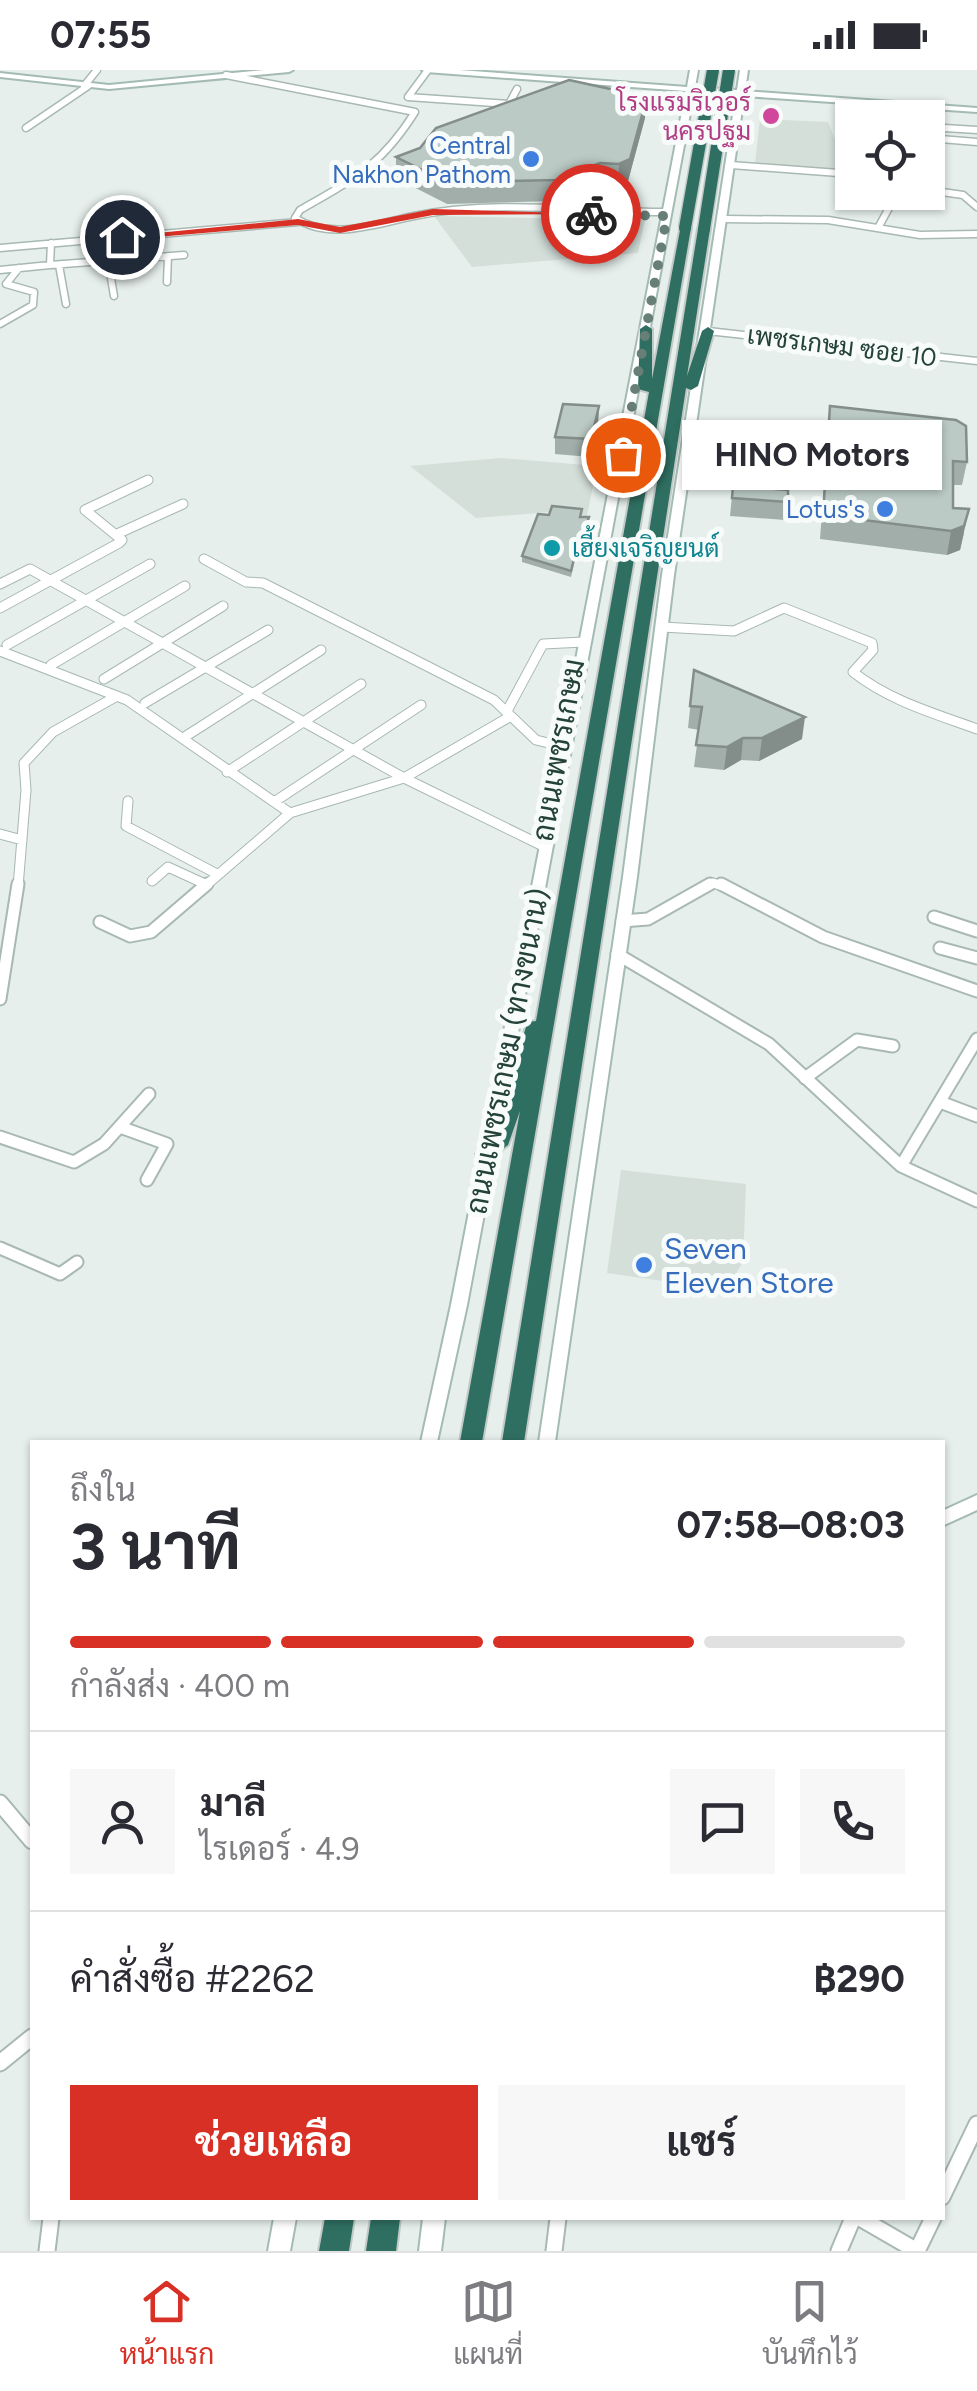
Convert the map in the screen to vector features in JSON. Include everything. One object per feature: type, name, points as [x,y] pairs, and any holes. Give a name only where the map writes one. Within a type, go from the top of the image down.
[{"type":"highway","name":"ถนนเพชรเกษม","points":[[513,1440],[567,1082],[670,452],[714,70]]},
{"type":"highway","name":"ถนนเพชรเกษม","points":[[472,1440],[644,451],[729,70]]},
{"type":"highway","points":[[644,451],[646,329]]},
{"type":"highway","points":[[670,452],[708,331]]},
{"type":"highway","points":[[486,1154],[501,1140],[541,1006],[551,1000]]},
{"type":"highway","points":[[334,2251],[340,2220]]},
{"type":"highway","points":[[381,2251],[386,2220]]},
{"type":"main road","points":[[0,74],[86,86],[289,70]]},
{"type":"main road","points":[[427,70],[977,110]]},
{"type":"main road","name":"ถนนเพชรเกษม (ทางขนาน)","points":[[428,1440],[462,1290],[694,70]]},
{"type":"main road","points":[[547,1440],[744,70]]},
{"type":"main road","points":[[680,152],[690,130],[708,124],[726,132],[733,158]]},
{"type":"main road","points":[[945,1518],[977,1502]]},
{"type":"main road","points":[[278,2251],[285,2220]]},
{"type":"main road","points":[[430,2251],[434,2220]]},
{"type":"street","points":[[26,128],[35,118],[86,86],[96,70]]},
{"type":"street","points":[[427,70],[408,97],[477,107]]},
{"type":"street","points":[[226,75],[415,112],[395,144],[374,165],[305,205],[296,216],[298,222]]},
{"type":"street","points":[[443,103],[509,104],[516,89]]},
{"type":"street","points":[[439,114],[443,103]]},
{"type":"street","points":[[950,108],[946,139],[977,142]]},
{"type":"street","points":[[947,128],[977,130]]},
{"type":"street","points":[[733,158],[835,173]]},
{"type":"street","points":[[945,192],[963,194],[977,207]]},
{"type":"street","points":[[878,228],[888,210]]},
{"type":"street","points":[[0,248],[298,222],[340,230],[442,212],[667,214]]},
{"type":"street","points":[[724,218],[828,220],[920,235],[977,234]]},
{"type":"street","points":[[51,243],[66,304]]},
{"type":"street","points":[[0,270],[184,254]]},
{"type":"street","points":[[167,282],[168,256]]},
{"type":"street","points":[[108,261],[114,296]]},
{"type":"street","points":[[3,286],[19,268]]},
{"type":"street","points":[[0,324],[32,305],[34,292],[3,286]]},
{"type":"street","name":"เพชรเกษม ซอย 10","points":[[708,331],[977,361]]},
{"type":"street","points":[[0,608],[119,543],[122,540],[117,534],[85,510],[148,480]]},
{"type":"street","points":[[117,534],[183,504]]},
{"type":"street","points":[[204,559],[246,582],[263,583],[494,700],[536,740],[565,747]]},
{"type":"street","points":[[4,648],[150,564]]},
{"type":"street","points":[[0,584],[29,569],[404,778],[545,847]]},
{"type":"street","points":[[51,665],[185,586]]},
{"type":"street","points":[[104,679],[223,606]]},
{"type":"street","points":[[662,627],[734,631],[784,608],[872,643],[873,650],[853,672],[868,684],[898,700],[976,726]]},
{"type":"street","points":[[145,703],[268,630]]},
{"type":"street","points":[[100,922],[130,936],[142,937],[290,813],[404,778],[509,714],[543,644],[584,642]]},
{"type":"street","points":[[4,648],[117,696],[290,813]]},
{"type":"street","points":[[183,738],[321,650]]},
{"type":"street","points":[[228,772],[361,684]]},
{"type":"street","points":[[0,998],[22,840],[24,763],[53,732],[117,696]]},
{"type":"street","points":[[274,802],[421,704]]},
{"type":"street","points":[[128,801],[126,826],[217,874]]},
{"type":"street","points":[[0,834],[22,840]]},
{"type":"street","points":[[152,881],[168,868],[205,884]]},
{"type":"street","points":[[622,921],[648,919],[713,883],[720,884],[823,937],[977,991]]},
{"type":"street","points":[[934,917],[977,932]]},
{"type":"street","points":[[940,948],[977,958]]},
{"type":"street","points":[[617,954],[768,1044],[901,1166],[977,1201]]},
{"type":"street","points":[[901,1166],[977,1039]]},
{"type":"street","points":[[805,1078],[857,1040],[893,1046]]},
{"type":"street","points":[[0,1137],[73,1162],[89,1156],[149,1094]]},
{"type":"street","points":[[940,1102],[977,1116]]},
{"type":"street","points":[[120,1127],[167,1144],[147,1180]]},
{"type":"street","points":[[0,1248],[60,1274],[77,1262]]},
{"type":"street","points":[[0,1802],[30,1839]]},
{"type":"street","points":[[0,2064],[30,2039]]},
{"type":"street","points":[[945,2191],[977,2124]]},
{"type":"street","points":[[47,2251],[51,2220]]},
{"type":"street","points":[[554,2251],[558,2220]]},
{"type":"street","points":[[839,2251],[856,2220]]},
{"type":"street","points":[[861,2220],[917,2251],[932,2220]]},
{"type":"shaded area","points":[[760,119],[828,122],[835,140],[835,170],[755,163]]},
{"type":"shaded area","points":[[434,216],[645,220],[638,253],[472,267]]},
{"type":"shaded area","points":[[501,458],[597,466],[587,516],[552,512],[476,518],[410,466]]},
{"type":"shaded area","points":[[621,1170],[746,1184],[743,1262],[726,1290],[607,1273]]},
{"type":"building","name":"Central Nakhon Pathom","points":[[569,80],[647,97],[630,159],[619,164],[600,163],[557,180],[447,182],[396,157],[420,148],[436,128]]},
{"type":"building","points":[[563,404],[599,406],[591,439],[555,437]]},
{"type":"building","name":"Lotus's","points":[[830,406],[956,420],[966,426],[967,462],[953,461],[953,508],[969,509],[964,526],[951,531],[823,515]]},
{"type":"building","points":[[733,486],[788,490],[788,502],[732,498]]},
{"type":"building","name":"เฮี้ยงเจริญยนต์","points":[[552,506],[582,509],[580,517],[589,517],[571,571],[522,556],[538,514],[549,515]]},
{"type":"building","points":[[694,670],[805,717],[762,738],[743,738],[727,747],[696,745],[702,707],[690,706]]},
{"type":"way so far","points":[[591,214],[667,216],[623,455]]},
{"type":"place","name":"โรงแรมริเวอร์ นครปฐม","points":[[771,116]]},
{"type":"place","name":"Central Nakhon Pathom","points":[[531,159]]},
{"type":"place","name":"HINO Motors","points":[[623,455]]},
{"type":"place","name":"Lotus's","points":[[885,509]]},
{"type":"place","name":"เฮี้ยงเจริญยนต์","points":[[552,548]]},
{"type":"place","name":"Seven Eleven Store","points":[[644,1265]]},
{"type":"route","points":[[122,237],[298,222],[340,230],[433,212],[591,214]]}]
